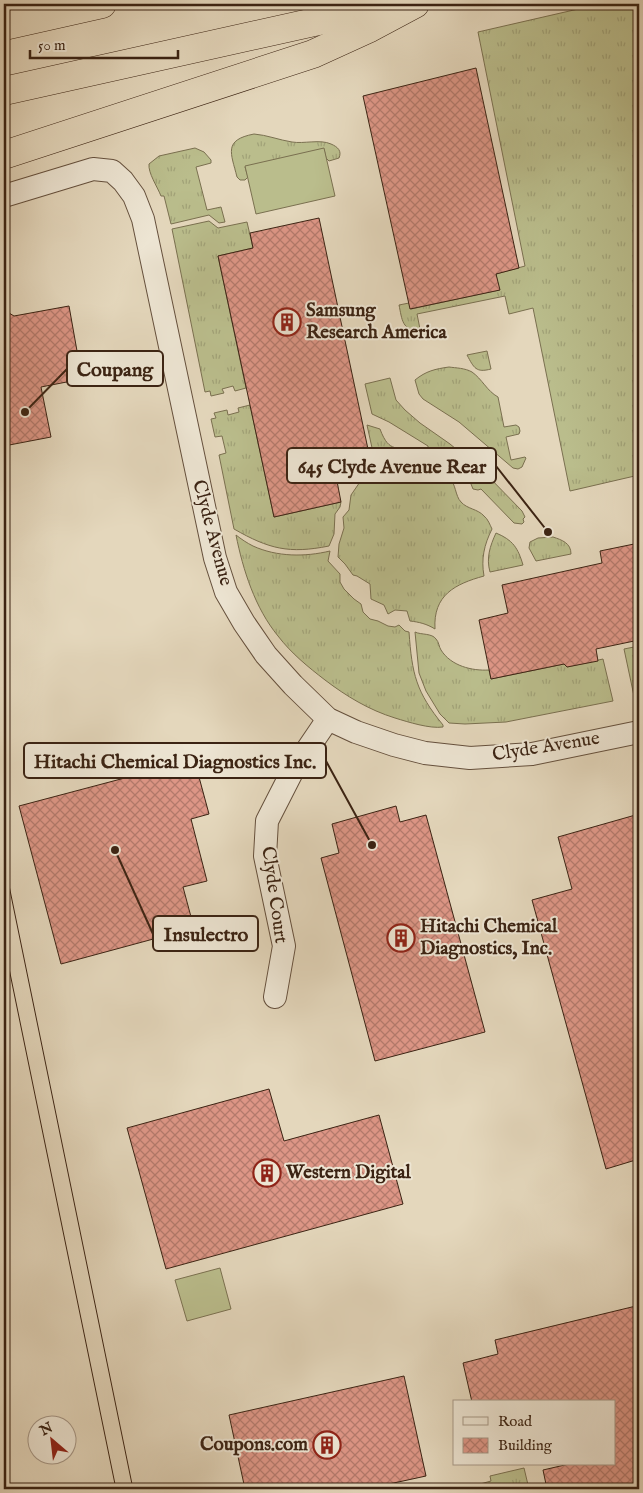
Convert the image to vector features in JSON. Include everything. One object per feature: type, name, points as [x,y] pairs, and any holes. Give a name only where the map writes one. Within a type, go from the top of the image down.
[{"type":"highway","points":[[4,26],[102,4]]},
{"type":"highway","points":[[4,91],[395,4]]},
{"type":"highway","points":[[4,155],[313,54],[370,28],[415,4]]},
{"type":"street","name":"Clyde Avenue","points":[[4,196],[93,169],[112,171],[123,181],[134,196],[142,219],[211,541],[226,592],[266,655],[292,685],[328,719],[356,732],[425,754],[470,758],[532,754],[639,732]]},
{"type":"street","name":"Clyde Court","points":[[275,997],[284,946],[264,856],[267,821],[292,772],[328,719]]},
{"type":"green space","points":[[600,4],[639,4],[639,475],[570,491],[533,308],[509,314],[505,296],[417,314],[420,329],[414,329],[406,326],[404,323],[399,305],[409,303],[411,309],[499,290],[496,274],[525,266],[478,32]]},
{"type":"green space","points":[[254,134],[292,142],[327,143],[340,151],[340,156],[329,161],[326,158],[324,149],[245,167],[248,177],[245,180],[240,180],[237,177],[233,161],[233,144],[237,140]]},
{"type":"green space","points":[[195,148],[204,152],[211,160],[211,163],[196,167],[207,210],[221,207],[225,222],[219,223],[209,215],[171,224],[164,196],[161,196],[151,175],[149,164],[159,156]]},
{"type":"green space","points":[[324,148],[335,196],[256,214],[245,166]]},
{"type":"green space","points":[[209,221],[218,228],[247,222],[253,248],[218,256],[246,388],[235,391],[233,386],[222,389],[224,393],[211,396],[210,391],[205,392],[172,229]]},
{"type":"green space","points":[[487,351],[491,369],[479,370],[467,355]]},
{"type":"green space","points":[[449,367],[472,372],[498,397],[504,427],[516,425],[519,427],[519,434],[506,437],[511,460],[526,458],[522,467],[518,469],[513,468],[459,422],[423,399],[419,394],[415,380],[423,374]]},
{"type":"green space","points":[[390,378],[396,400],[405,410],[485,473],[522,511],[525,517],[522,524],[514,523],[481,489],[473,489],[470,480],[441,456],[433,456],[428,446],[372,414],[365,384]]},
{"type":"green space","points":[[250,405],[274,517],[341,502],[335,514],[334,534],[329,546],[302,550],[280,548],[258,541],[234,529],[219,455],[226,453],[222,436],[215,437],[211,419],[216,418],[214,413],[227,410],[228,415],[239,412],[238,408]]},
{"type":"green space","points":[[367,425],[380,429],[387,443],[414,457],[421,472],[426,477],[449,478],[461,502],[482,514],[492,529],[484,552],[484,576],[455,587],[442,599],[435,617],[435,629],[410,621],[407,611],[395,610],[388,614],[384,605],[371,599],[370,584],[353,575],[338,557],[339,544],[344,528],[343,517],[349,510],[351,495],[362,479],[376,466]]},
{"type":"green space","points":[[496,533],[514,545],[523,565],[490,572],[489,552]]},
{"type":"green space","points":[[236,535],[262,550],[281,554],[301,555],[330,551],[328,561],[340,574],[340,582],[344,589],[361,604],[363,612],[370,619],[388,626],[395,627],[399,625],[409,632],[417,682],[421,692],[443,727],[412,723],[385,715],[367,707],[333,686],[300,660],[278,636],[256,601],[242,562]]},
{"type":"green space","points":[[553,537],[568,545],[571,554],[536,561],[529,548],[530,542],[538,538]]},
{"type":"green space","points":[[415,632],[434,637],[445,655],[456,664],[476,670],[489,670],[491,679],[564,664],[567,667],[603,659],[613,701],[506,722],[449,723],[440,714],[426,691],[419,673]]},
{"type":"green space","points":[[639,646],[639,695],[634,696],[624,649]]},
{"type":"green space","points":[[220,1268],[231,1309],[187,1321],[175,1280]]},
{"type":"green space","points":[[524,1468],[529,1489],[474,1489],[473,1486],[491,1481],[490,1476]]},
{"type":"building","points":[[476,68],[519,268],[496,274],[500,290],[410,309],[363,96]]},
{"type":"building","name":"Samsung Research America","points":[[319,218],[372,468],[336,476],[341,502],[274,517],[218,256],[253,248],[250,233]]},
{"type":"building","points":[[69,306],[82,379],[41,387],[51,437],[4,446],[4,310],[14,316]]},
{"type":"building","points":[[639,543],[639,640],[596,649],[598,661],[567,667],[564,664],[491,679],[479,620],[508,613],[502,585],[602,563],[600,551]]},
{"type":"building","points":[[170,766],[172,772],[196,766],[209,814],[191,819],[207,881],[183,887],[194,928],[61,964],[19,806]]},
{"type":"building","name":"Hitachi Chemical Diagnostics, Inc.","points":[[396,806],[400,822],[426,815],[485,1032],[375,1061],[321,858],[339,853],[332,824]]},
{"type":"building","points":[[639,814],[639,1159],[606,1169],[532,900],[572,889],[558,837]]},
{"type":"building","name":"Western Digital","points":[[269,1089],[284,1141],[379,1115],[403,1204],[166,1269],[127,1128]]},
{"type":"building","points":[[636,1306],[639,1321],[639,1489],[547,1489],[543,1470],[560,1466],[616,1466],[616,1400],[472,1400],[463,1363],[498,1354],[495,1340]]},
{"type":"building","name":"Coupons.com","points":[[404,1376],[426,1476],[366,1489],[245,1489],[229,1415]]},
{"type":"tram line","points":[[4,861],[133,1489]]},
{"type":"tram line","points":[[4,944],[116,1489]]},
{"type":"place","name":"Samsung Research America","points":[[287,322]]},
{"type":"place","name":"Coupang","points":[[25,412]]},
{"type":"place","name":"645 Clyde Avenue Rear","points":[[548,532]]},
{"type":"place","name":"Hitachi Chemical Diagnostics Inc.","points":[[372,845]]},
{"type":"place","name":"Insulectro","points":[[115,850]]},
{"type":"place","name":"Hitachi Chemical Diagnostics, Inc.","points":[[401,938]]},
{"type":"place","name":"Western Digital","points":[[267,1173]]},
{"type":"place","name":"Coupons.com","points":[[327,1445]]}]
